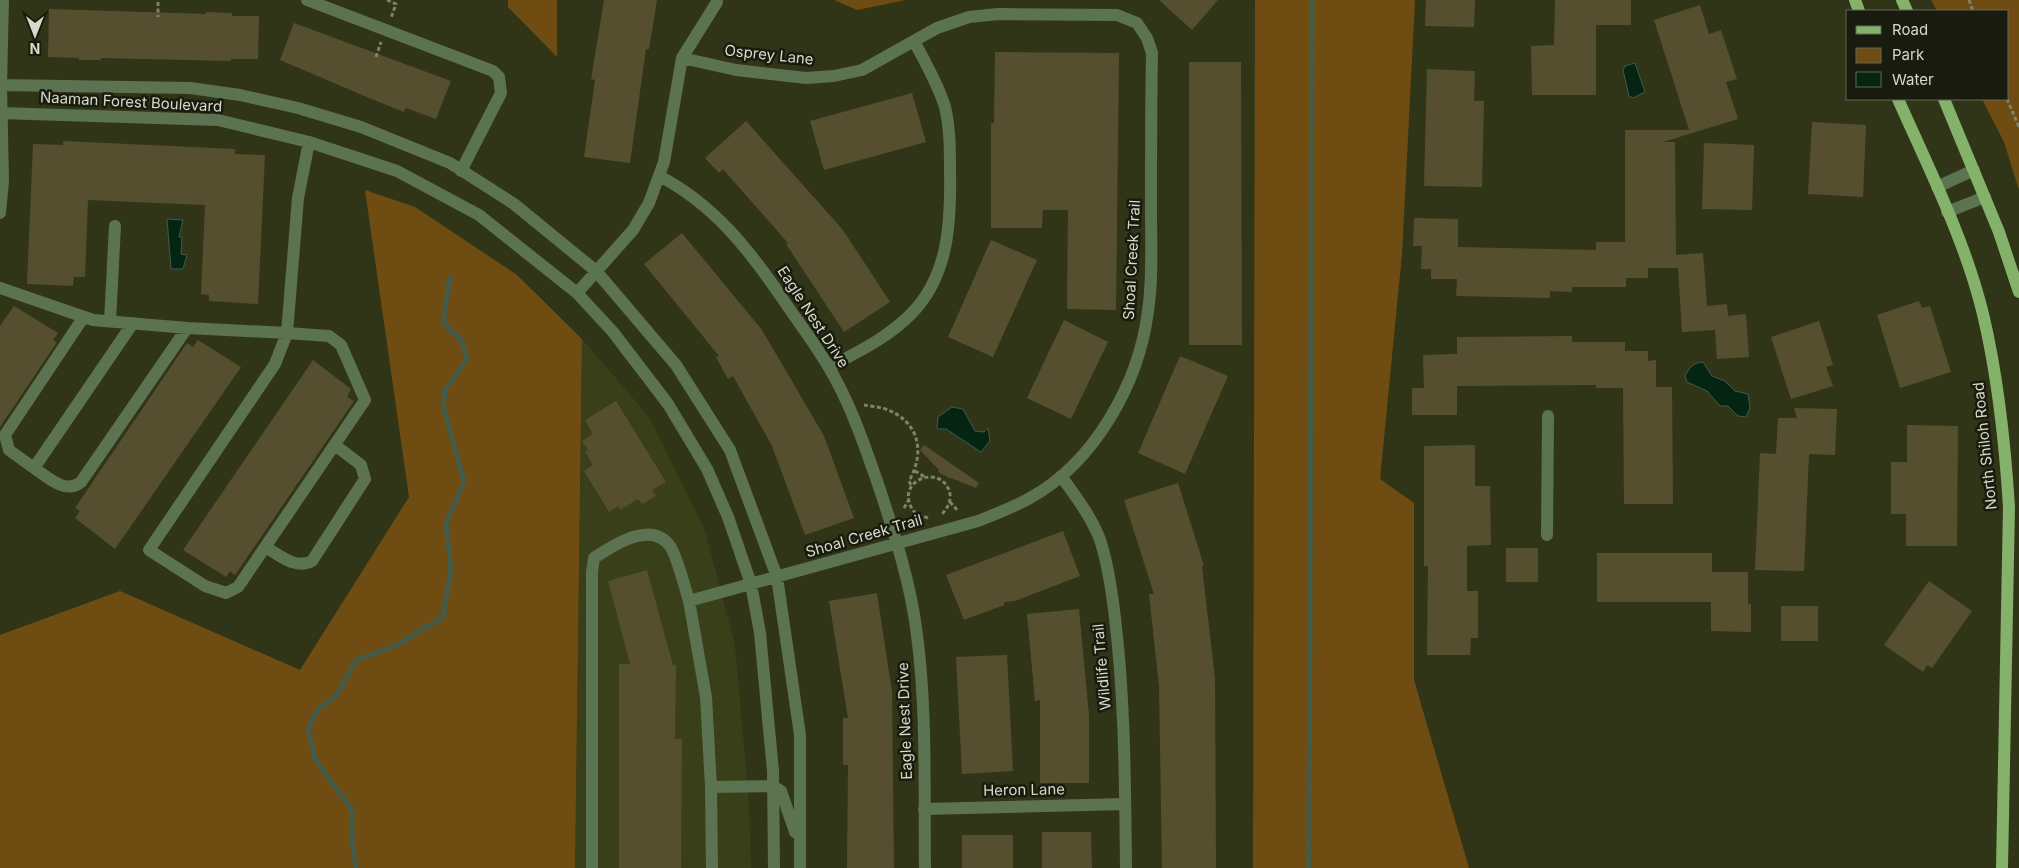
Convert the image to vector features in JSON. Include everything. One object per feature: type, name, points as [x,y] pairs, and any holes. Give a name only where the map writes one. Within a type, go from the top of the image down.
[{"type":"main road","name":"North Shiloh Road","points":[[1898,100],[1964,252],[1983,314],[2005,454],[2009,507],[2002,868]]},
{"type":"main road","points":[[1944,100],[1985,197],[2019,292]]},
{"type":"street","points":[[0,213],[3,181],[0,85],[3,0]]},
{"type":"street","points":[[307,0],[493,71],[499,77],[502,84],[501,93],[461,170]]},
{"type":"street","points":[[577,293],[633,230],[649,203],[659,176],[668,140],[682,58],[717,2]]},
{"type":"street","name":"Osprey Lane","points":[[682,58],[736,70],[806,78],[834,76],[862,70],[937,28],[970,17],[998,14],[1117,15],[1137,23]]},
{"type":"street","name":"Shoal Creek Trail","points":[[689,601],[896,542],[978,521],[1032,497],[1061,476],[1080,457],[1116,409],[1138,359],[1148,311],[1152,53],[1147,38],[1137,23]]},
{"type":"street","points":[[829,367],[892,330],[912,313],[933,281],[943,257],[949,232],[949,129],[944,105],[914,41]]},
{"type":"street","name":"Naaman Forest Boulevard","points":[[0,85],[190,88],[240,95],[298,108],[361,126],[450,163],[514,204],[596,271],[676,365],[730,450],[777,577],[800,735],[800,868]]},
{"type":"street","name":"Naaman Forest Boulevard","points":[[1,113],[218,120],[309,142],[397,171],[479,215],[577,293],[613,332],[668,404],[707,469],[728,517],[751,584],[760,632],[774,786],[774,868]]},
{"type":"street","points":[[0,288],[83,318],[187,328],[287,333],[329,336],[341,345],[364,392],[365,400],[238,587],[226,593],[205,586],[149,550],[275,364],[287,333],[298,198],[309,142]]},
{"type":"street","points":[[1937,187],[1974,170]]},
{"type":"street","name":"Eagle Nest Drive","points":[[659,176],[678,186],[716,215],[742,242],[829,367],[859,428],[896,542],[917,633],[922,693],[925,868]]},
{"type":"street","points":[[1947,212],[1985,197]]},
{"type":"street","points":[[110,322],[115,226]]},
{"type":"street","points":[[83,318],[5,435],[9,450],[64,488],[75,487],[81,482],[187,328]]},
{"type":"street","points":[[34,468],[133,324]]},
{"type":"street","points":[[1547,535],[1548,416]]},
{"type":"street","points":[[265,546],[296,565],[312,561],[366,479],[361,465],[335,445]]},
{"type":"street","name":"Wildlife Trail","points":[[1061,476],[1099,536],[1108,572],[1119,648],[1126,868]]},
{"type":"street","points":[[592,868],[592,572],[594,558],[606,550],[644,533],[659,535],[671,546],[689,601],[706,697],[711,786],[712,868]]},
{"type":"street","points":[[711,786],[774,786],[781,791],[800,852]]},
{"type":"street","name":"Heron Lane","points":[[924,809],[1125,804]]},
{"type":"path","points":[[387,0],[396,4],[390,20]]},
{"type":"path","points":[[158,2],[158,16]]},
{"type":"path","points":[[376,57],[382,41]]},
{"type":"path","points":[[2007,100],[2019,127]]},
{"type":"path","points":[[863,405],[883,408],[908,423],[915,434],[920,451],[915,471],[909,481],[912,486]]},
{"type":"path","points":[[915,471],[926,477]]},
{"type":"path","points":[[904,508],[915,481],[926,477],[935,477],[946,485],[949,490],[950,502],[958,511]]},
{"type":"path","points":[[908,500],[915,513],[928,518]]},
{"type":"path","points":[[941,515],[950,502]]},
{"type":"shaded area","points":[[582,339],[650,418],[705,531],[735,645],[749,803],[751,868],[575,868]]},
{"type":"green space","points":[[508,0],[557,0],[557,57],[508,7]]},
{"type":"green space","points":[[834,0],[906,0],[857,10]]},
{"type":"green space","points":[[1255,0],[1415,0],[1402,254],[1380,479],[1414,503],[1414,680],[1469,868],[1253,868]]},
{"type":"green space","points":[[1931,0],[2019,0],[2019,190],[2004,142],[1983,100],[2009,100],[2009,10],[1936,10]]},
{"type":"green space","points":[[365,190],[415,207],[517,275],[582,339],[575,868],[0,868],[0,635],[120,591],[300,670],[409,497]]},
{"type":"water","points":[[1635,63],[1645,92],[1633,98],[1629,96],[1623,70],[1625,66]]},
{"type":"water","points":[[167,219],[183,220],[179,237],[182,237],[181,254],[187,255],[183,269],[171,269]]},
{"type":"water","points":[[1703,362],[1712,376],[1725,381],[1735,391],[1748,394],[1750,408],[1746,417],[1738,416],[1728,406],[1720,406],[1707,391],[1687,382],[1685,376],[1690,368],[1694,364]]},
{"type":"water","points":[[952,407],[963,409],[975,431],[984,432],[988,428],[990,441],[981,452],[946,429],[937,429],[938,417]]},
{"type":"building","points":[[604,0],[657,0],[649,49],[646,49],[630,163],[584,157],[595,80],[591,79]]},
{"type":"building","points":[[1159,0],[1218,0],[1192,30]]},
{"type":"building","points":[[1426,0],[1475,0],[1474,27],[1425,26]]},
{"type":"building","points":[[1555,0],[1631,0],[1631,25],[1596,25],[1596,95],[1532,95],[1531,46],[1554,45]]},
{"type":"building","points":[[1700,5],[1709,34],[1721,30],[1737,79],[1726,82],[1738,119],[1663,142],[1675,142],[1676,255],[1703,253],[1707,306],[1727,304],[1728,316],[1746,314],[1749,357],[1717,359],[1715,330],[1682,332],[1678,268],[1648,268],[1648,278],[1626,278],[1626,287],[1572,287],[1572,292],[1550,291],[1550,298],[1456,296],[1457,279],[1431,279],[1431,269],[1421,269],[1422,246],[1413,246],[1414,218],[1458,219],[1458,247],[1596,250],[1596,242],[1625,242],[1625,130],[1689,130],[1654,20]]},
{"type":"building","points":[[49,9],[206,14],[206,12],[232,13],[232,16],[259,16],[258,59],[231,59],[231,61],[101,58],[101,60],[79,60],[79,58],[48,57]]},
{"type":"building","points":[[294,23],[451,81],[436,119],[406,108],[404,112],[280,60]]},
{"type":"building","points":[[995,52],[1119,53],[1116,310],[1067,309],[1068,210],[1043,210],[1042,228],[991,228],[991,123],[994,123]]},
{"type":"building","points":[[1189,62],[1241,62],[1242,345],[1189,345]]},
{"type":"building","points":[[1427,69],[1475,71],[1474,101],[1484,101],[1482,187],[1424,186]]},
{"type":"building","points":[[912,93],[926,142],[824,170],[810,121]]},
{"type":"building","points":[[746,121],[843,230],[890,302],[844,332],[786,244],[788,243],[723,169],[719,173],[705,158]]},
{"type":"building","points":[[1812,122],[1866,125],[1863,197],[1808,194]]},
{"type":"building","points":[[63,141],[235,149],[235,154],[265,155],[258,304],[209,301],[209,295],[201,294],[205,205],[88,200],[85,277],[74,277],[73,286],[27,284],[33,144],[63,145]]},
{"type":"building","points":[[1704,143],[1754,145],[1752,210],[1702,209]]},
{"type":"building","points":[[682,233],[762,330],[824,436],[854,518],[805,535],[772,446],[733,376],[728,379],[716,357],[719,356],[644,264]]},
{"type":"building","points":[[991,240],[1037,260],[993,357],[948,337]]},
{"type":"building","points":[[1919,301],[1922,308],[1930,306],[1951,372],[1900,388],[1877,315]]},
{"type":"building","points":[[14,306],[58,333],[53,340],[57,342],[0,427],[0,326]]},
{"type":"building","points":[[1064,320],[1108,342],[1071,419],[1027,398]]},
{"type":"building","points":[[1819,321],[1833,365],[1826,367],[1833,386],[1791,399],[1771,337]]},
{"type":"building","points":[[1572,336],[1572,342],[1625,342],[1625,351],[1648,351],[1648,361],[1656,360],[1656,387],[1672,387],[1673,504],[1624,504],[1623,388],[1596,388],[1596,385],[1457,386],[1457,415],[1412,415],[1412,388],[1424,388],[1423,355],[1457,354],[1457,337]]},
{"type":"building","points":[[198,340],[241,367],[115,549],[75,518],[80,511],[75,508],[187,343],[193,347]]},
{"type":"building","points":[[1180,356],[1228,376],[1185,474],[1138,453]]},
{"type":"building","points":[[313,360],[351,389],[347,397],[354,401],[235,575],[230,571],[226,577],[183,550]]},
{"type":"building","points":[[616,401],[666,482],[652,490],[656,496],[642,504],[638,499],[620,510],[618,506],[609,512],[584,471],[593,465],[585,452],[588,450],[582,441],[593,434],[585,420]]},
{"type":"building","points":[[1794,408],[1837,409],[1835,455],[1809,454],[1804,571],[1755,570],[1760,453],[1776,454],[1778,418],[1797,418]]},
{"type":"building","points":[[1907,425],[1958,426],[1957,546],[1906,546],[1906,514],[1891,514],[1891,462],[1907,462]]},
{"type":"building","points":[[924,445],[979,483],[976,488],[938,472],[939,470],[920,450]]},
{"type":"building","points":[[1475,445],[1475,486],[1490,486],[1491,545],[1467,546],[1467,591],[1478,591],[1478,638],[1471,638],[1470,655],[1427,655],[1428,566],[1424,566],[1424,446]]},
{"type":"building","points":[[1178,483],[1204,566],[1202,566],[1215,679],[1216,868],[1162,868],[1159,686],[1149,594],[1154,594],[1124,500]]},
{"type":"building","points":[[1063,531],[1080,576],[1015,601],[1004,602],[1004,605],[964,620],[946,575]]},
{"type":"building","points":[[1506,548],[1538,548],[1538,582],[1506,582]]},
{"type":"building","points":[[1597,553],[1712,553],[1712,572],[1748,572],[1748,604],[1751,604],[1751,632],[1711,631],[1711,602],[1597,602]]},
{"type":"building","points":[[647,570],[673,665],[676,665],[675,739],[682,739],[681,868],[619,868],[619,664],[630,664],[608,581]]},
{"type":"building","points":[[1929,581],[1972,611],[1932,668],[1927,665],[1923,672],[1884,645]]},
{"type":"building","points":[[877,593],[892,692],[894,868],[847,868],[848,765],[843,765],[843,718],[848,718],[829,601]]},
{"type":"building","points":[[1781,606],[1818,606],[1818,641],[1781,641]]},
{"type":"building","points":[[1079,609],[1089,715],[1089,783],[1040,783],[1040,700],[1035,701],[1027,614]]},
{"type":"building","points":[[1007,655],[1013,771],[962,774],[956,657]]},
{"type":"building","points":[[1042,832],[1091,832],[1092,868],[1042,868]]},
{"type":"building","points":[[962,835],[1013,835],[1013,868],[962,868]]},
{"type":"waterway","points":[[1309,868],[1312,0]]},
{"type":"waterway","points":[[356,868],[352,841],[352,810],[315,759],[308,728],[318,709],[337,695],[356,660],[395,646],[443,617],[451,569],[446,523],[464,482],[443,405],[445,390],[467,359],[462,341],[443,322],[450,277]]}]
